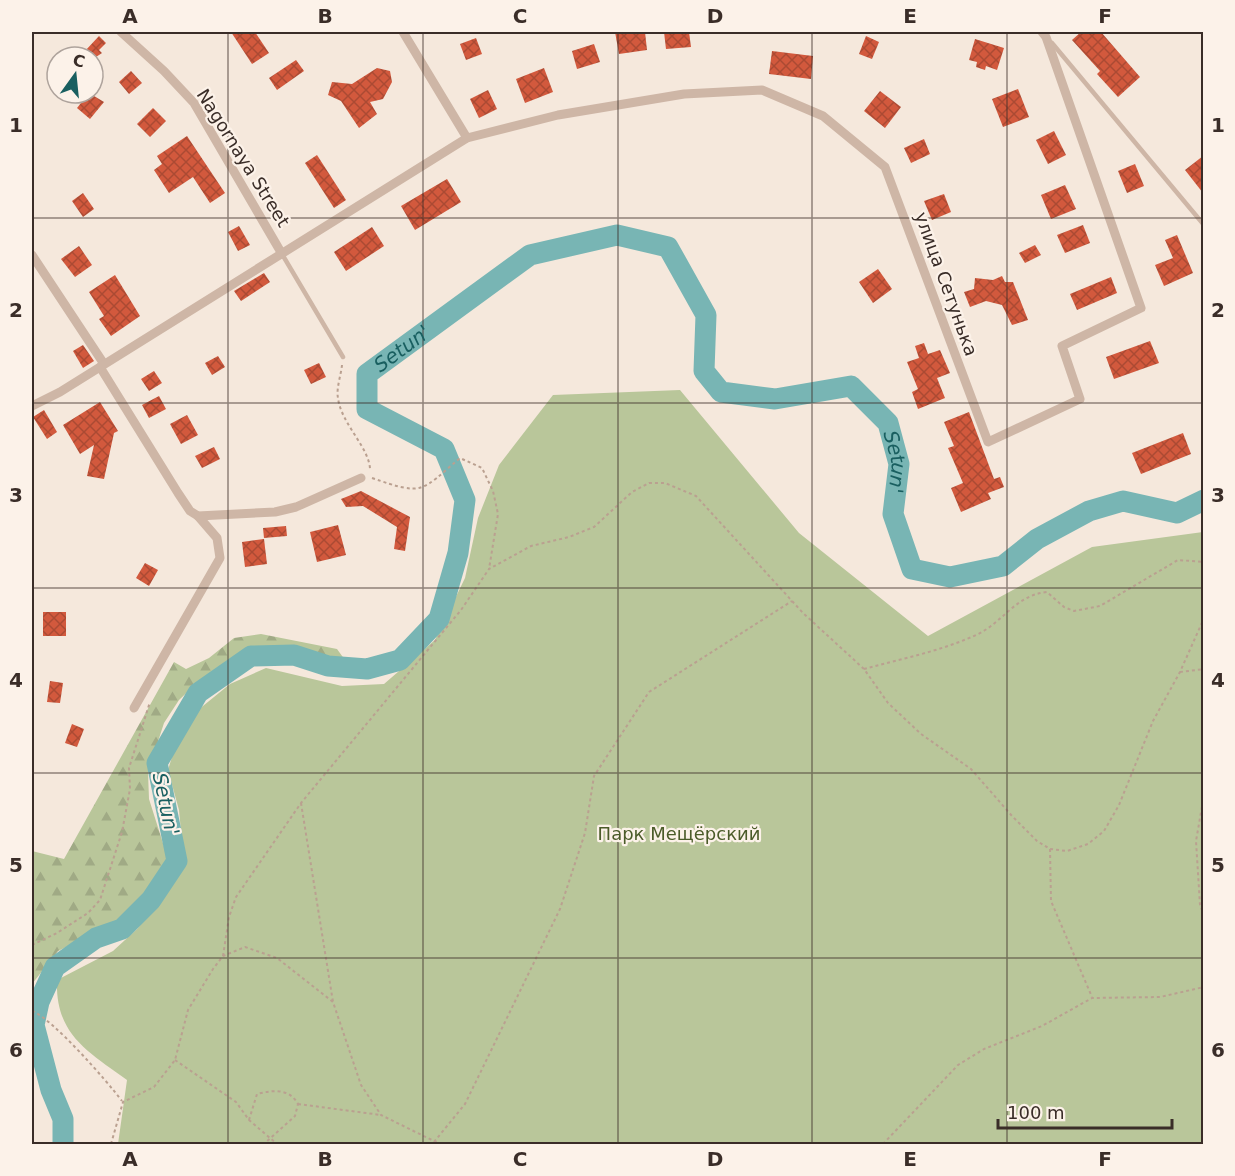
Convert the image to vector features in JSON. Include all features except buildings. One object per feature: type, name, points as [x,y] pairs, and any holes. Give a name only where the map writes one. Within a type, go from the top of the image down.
[{"type":"street","name":"Nagornaya Street","points":[[121,32],[165,71],[194,104],[282,254]]},
{"type":"street","points":[[32,406],[102,365],[467,138],[404,32]]},
{"type":"street","name":"улица Сетунька","points":[[467,138],[558,115],[695,94],[762,90],[823,116],[885,167],[988,442],[1080,399],[1062,346],[1141,308],[1044,34]]},
{"type":"street","points":[[32,255],[102,365],[178,493],[190,511],[198,516],[217,538],[220,558],[134,708]]},
{"type":"street","points":[[198,516],[275,512],[296,507],[361,478]]},
{"type":"lane","points":[[1044,34],[1203,225]]},
{"type":"lane","points":[[282,254],[344,357]]},
{"type":"path","points":[[111,1144],[123,1102],[154,1087],[175,1060],[188,1010],[223,956],[229,917],[236,897],[301,803],[461,610],[489,569],[498,514],[493,491],[482,468],[460,458],[424,488],[409,490],[369,477],[370,462],[346,424],[337,397],[344,357]]},
{"type":"path","points":[[489,569],[531,546],[569,537],[594,527],[632,492],[649,483],[665,483],[696,496],[792,601],[864,669],[888,703],[921,734],[971,769],[1037,841],[1050,849],[1067,851],[1088,844],[1104,831],[1119,805],[1153,720],[1180,672],[1203,618]]},
{"type":"path","points":[[864,669],[943,647],[979,634],[1022,599],[1035,593],[1047,592],[1064,607],[1074,611],[1091,608],[1100,606],[1178,560],[1203,562]]},
{"type":"path","points":[[434,1142],[465,1104],[560,909],[585,833],[594,776],[649,692],[792,601]]},
{"type":"path","points":[[1180,672],[1203,669]]},
{"type":"path","points":[[32,945],[57,933],[88,913],[104,892],[128,809],[129,768],[153,693]]},
{"type":"path","points":[[1203,795],[1196,841],[1200,905],[1203,915]]},
{"type":"path","points":[[301,803],[333,1002],[361,1085],[381,1115]]},
{"type":"path","points":[[1050,849],[1051,902],[1092,998]]},
{"type":"path","points":[[223,956],[245,947],[261,950],[277,958],[333,1002]]},
{"type":"path","points":[[884,1144],[958,1065],[984,1049],[1042,1026],[1092,998],[1160,997],[1203,987]]},
{"type":"path","points":[[32,1011],[44,1016],[50,1025],[100,1073],[123,1102]]},
{"type":"path","points":[[175,1060],[236,1102],[249,1120],[277,1144]]},
{"type":"path","points":[[249,1120],[257,1094],[282,1091],[294,1096],[298,1104],[295,1116],[270,1136],[264,1144]]},
{"type":"path","points":[[298,1104],[381,1115],[440,1144]]},
{"type":"green space","name":"Парк Мещёрский","points":[[680,390],[799,533],[928,636],[1092,547],[1203,532],[1203,1144],[118,1144],[127,1080],[87,1050],[68,1028],[61,1014],[57,980],[113,951],[137,929],[172,886],[182,842],[179,810],[168,770],[178,737],[198,710],[230,684],[266,668],[342,686],[384,684],[435,640],[465,578],[478,518],[499,465],[553,395]]},
{"type":"green space","points":[[261,634],[337,649],[345,660],[329,660],[276,651],[253,652],[199,681],[179,700],[164,723],[148,772],[149,799],[168,859],[165,872],[132,915],[58,951],[32,984],[32,851],[64,859],[174,662],[186,669],[209,658],[234,638]]},
{"type":"waterway","name":"Setun'","points":[[63,1144],[63,1119],[51,1090],[34,1025],[39,1002],[55,967],[96,938],[122,929],[151,900],[177,861],[157,763],[198,693],[251,656],[294,655],[328,666],[367,669],[400,660],[439,619],[458,553],[465,500],[444,449],[367,409],[367,374],[530,255],[617,235],[668,247],[706,315],[704,371],[721,392],[775,399],[851,386],[888,423],[899,464],[893,514],[912,569],[950,577],[1003,566],[1037,539],[1089,511],[1123,501],[1177,513],[1204,500]]}]
